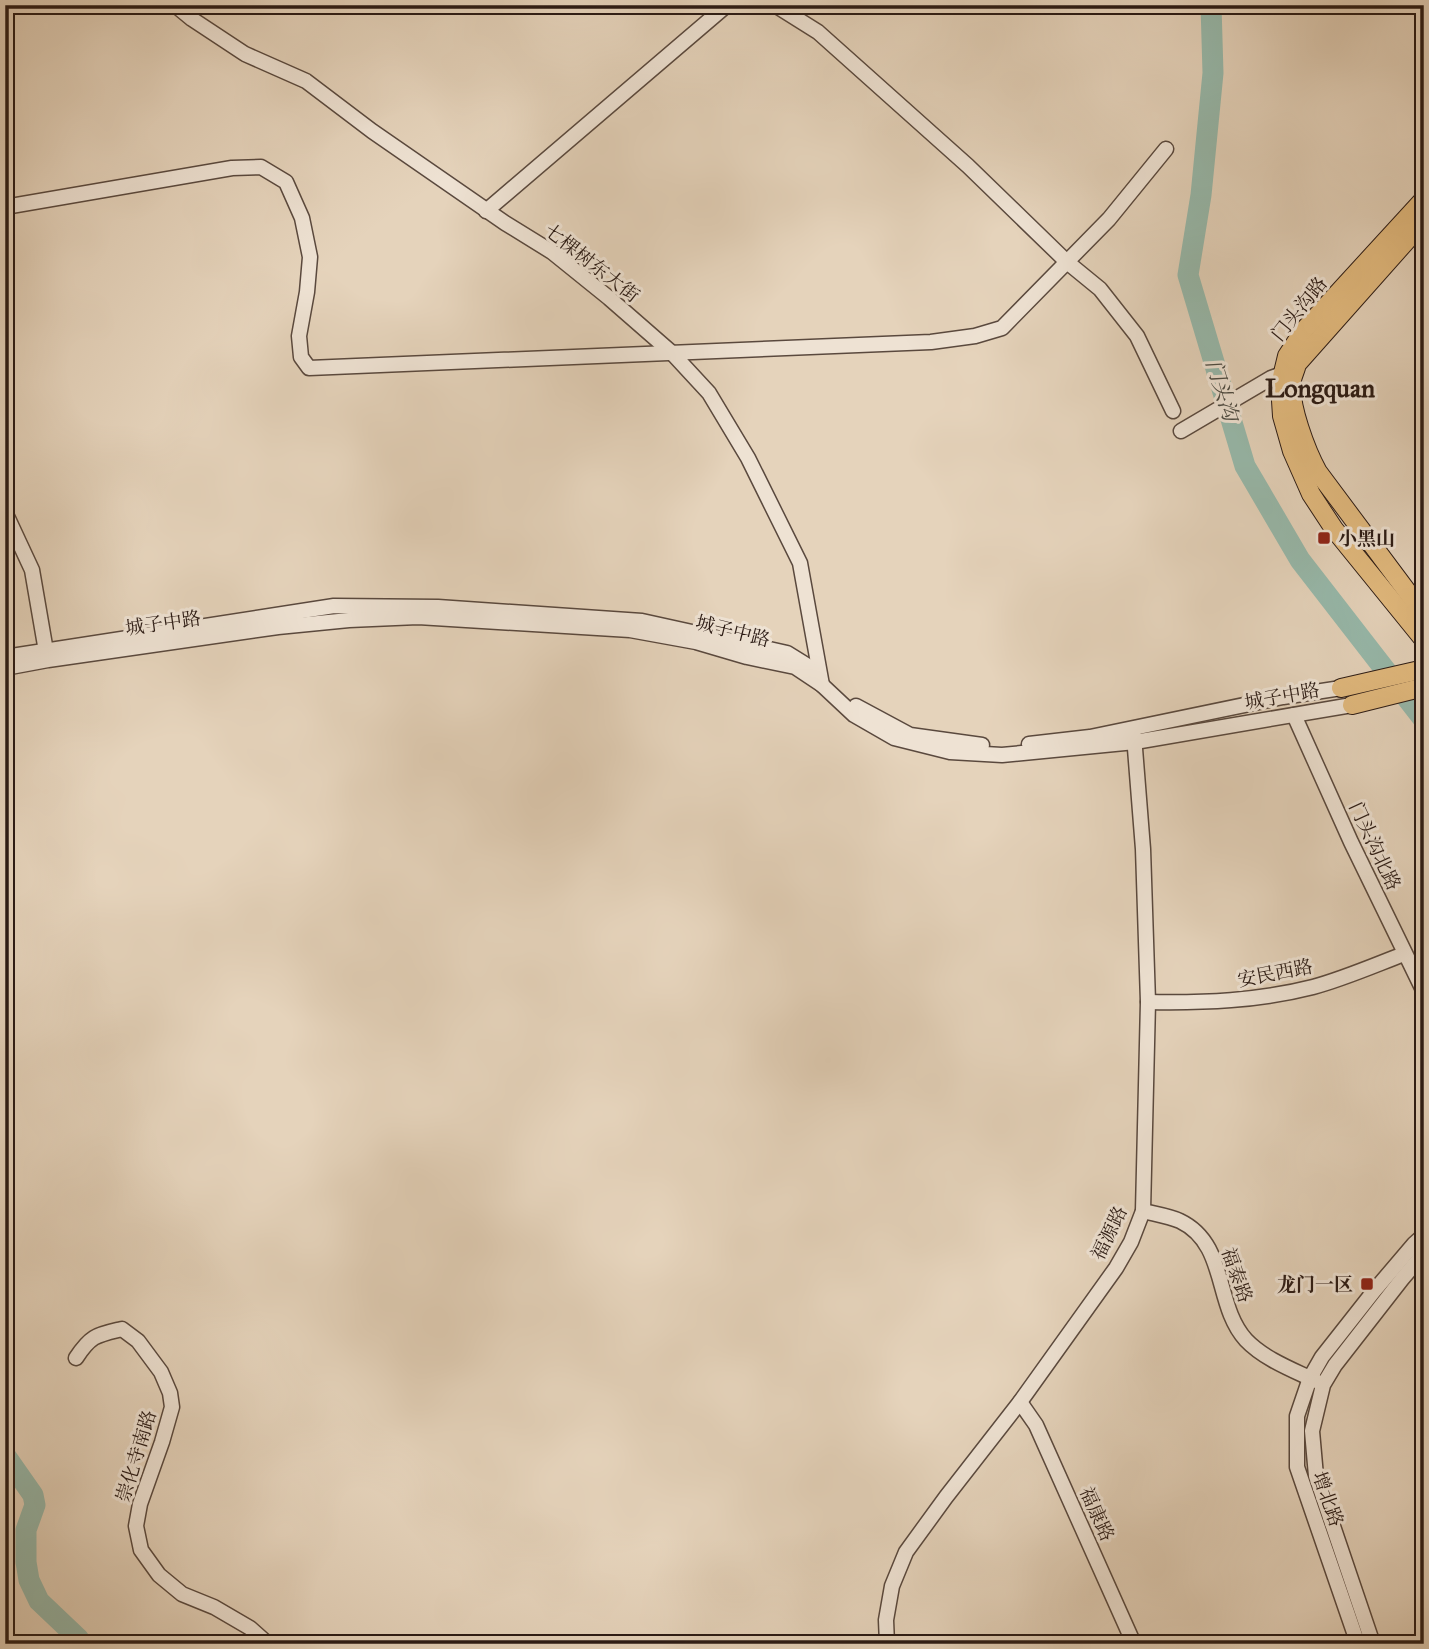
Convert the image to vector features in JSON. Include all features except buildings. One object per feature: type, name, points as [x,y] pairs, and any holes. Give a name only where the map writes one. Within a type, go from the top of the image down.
[{"type":"main road","name":"门头沟路","points":[[1424,199],[1304,330],[1287,356],[1293,402],[1311,460],[1424,614]]},
{"type":"main road","name":"门头沟路","points":[[1424,221],[1280,385],[1282,416],[1292,451],[1311,494],[1334,529],[1424,640]]},
{"type":"main road","points":[[1341,688],[1421,669]]},
{"type":"main road","name":"城子中路","points":[[1352,705],[1424,687]]},
{"type":"street","name":"七棵树东大街","points":[[175,5],[245,54],[306,82],[486,211],[552,252],[672,353],[709,393],[748,458],[800,563],[821,679]]},
{"type":"street","points":[[486,211],[727,5]]},
{"type":"street","points":[[775,5],[818,32],[968,166],[1067,262],[1100,289],[1137,336],[1173,411]]},
{"type":"street","points":[[5,207],[232,168],[261,167],[286,182],[302,218],[310,257],[299,336],[301,357],[309,368],[930,342],[975,336],[1002,328],[1109,219],[1166,149]]},
{"type":"street","points":[[1181,431],[1271,377],[1288,374]]},
{"type":"street","points":[[5,512],[32,570],[47,655]]},
{"type":"street","name":"城子中路","points":[[5,657],[47,655],[349,620],[418,617],[630,630],[696,642],[795,667],[821,679],[853,704],[910,735],[999,748],[1090,737],[1133,735],[1352,705]]},
{"type":"street","name":"城子中路","points":[[5,668],[47,655]]},
{"type":"street","name":"城子中路","points":[[1133,735],[1283,697],[1341,688]]},
{"type":"street","name":"门头沟北路","points":[[1294,715],[1351,842],[1424,992]]},
{"type":"street","name":"福源路","points":[[887,1644],[886,1620],[892,1586],[906,1552],[1020,1402],[1116,1268],[1131,1242],[1143,1211],[1147,1002],[1143,849],[1133,735]]},
{"type":"street","name":"安民西路","points":[[1147,1002],[1207,1003],[1264,998],[1316,986],[1404,954]]},
{"type":"street","name":"福泰路","points":[[1143,1211],[1179,1221],[1201,1236],[1214,1259],[1231,1318],[1247,1340],[1268,1356],[1323,1385]]},
{"type":"street","name":"增北路","points":[[1358,1644],[1297,1467],[1297,1416],[1310,1378],[1322,1357],[1374,1291],[1424,1235]]},
{"type":"street","name":"增北路","points":[[1373,1644],[1316,1476],[1312,1431],[1323,1385],[1335,1365],[1424,1253]]},
{"type":"street","name":"崇化寺南路","points":[[76,1358],[85,1343],[100,1334],[122,1329],[138,1341],[161,1372],[170,1393],[172,1407],[140,1504],[136,1526],[141,1550],[159,1575],[182,1594],[214,1607],[250,1628],[268,1644]]},
{"type":"street","name":"福康路","points":[[1020,1402],[1036,1424],[1134,1644]]},
{"type":"waterway","name":"门头沟","points":[[1211,5],[1213,73],[1201,195],[1188,275],[1245,466],[1300,560],[1424,720]]},
{"type":"waterway","points":[[5,1455],[33,1495],[35,1505],[26,1530],[29,1580],[39,1601],[79,1639]]},
{"type":"place","name":"小黑山","points":[[1324,538]]},
{"type":"place","name":"龙门一区","points":[[1367,1284]]},
{"type":"district","name":"Longquan","points":[[1320,388]]}]
